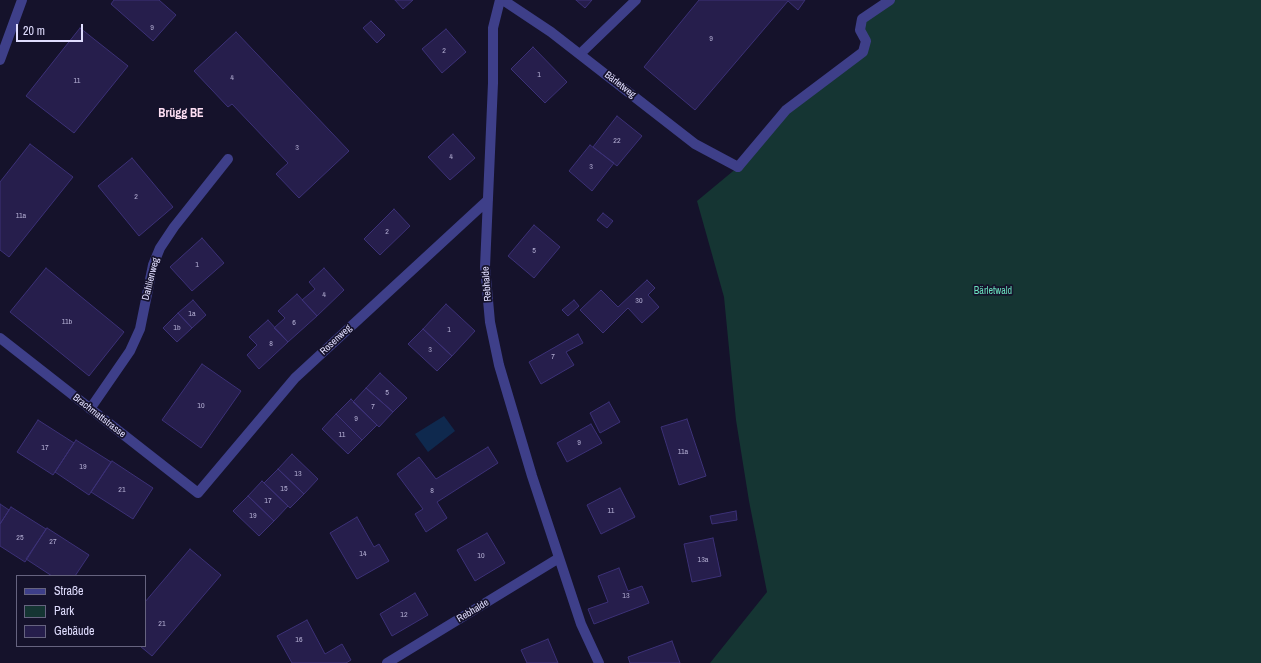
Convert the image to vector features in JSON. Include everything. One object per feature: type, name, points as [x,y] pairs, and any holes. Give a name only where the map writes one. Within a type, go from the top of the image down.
[{"type":"street","points":[[0,60],[22,0]]},
{"type":"street","name":"Rebhalde","points":[[500,0],[493,28],[493,83],[485,267],[490,322],[509,402],[580,624],[599,663]]},
{"type":"street","name":"Bärletweg","points":[[504,0],[580,54],[695,144],[738,167],[786,110],[863,52],[866,41],[860,30],[862,19],[890,0]]},
{"type":"street","points":[[580,54],[636,0]]},
{"type":"street","name":"Dahlienweg","points":[[90,409],[130,351],[140,329],[152,265],[160,248],[174,227],[228,159]]},
{"type":"street","name":"Rosenweg","points":[[198,493],[295,378],[488,200]]},
{"type":"street","name":"Brachmattstrasse","points":[[0,338],[198,493]]},
{"type":"street","name":"Rebhalde","points":[[387,663],[559,558]]},
{"type":"green space","name":"Bärletwald","points":[[890,0],[1261,0],[1261,663],[710,663],[767,592],[749,501],[736,420],[724,297],[697,201],[738,167],[786,110],[863,52],[862,19]]},
{"type":"water","points":[[444,416],[455,431],[428,452],[415,434]]},
{"type":"building","points":[[114,0],[159,0],[176,15],[153,41],[111,4]]},
{"type":"building","points":[[395,0],[413,0],[403,9]]},
{"type":"building","points":[[576,0],[592,0],[585,8]]},
{"type":"building","points":[[699,0],[805,0],[798,10],[788,1],[695,110],[644,67]]},
{"type":"building","points":[[371,21],[385,35],[377,43],[363,28]]},
{"type":"building","points":[[80,28],[128,66],[74,133],[26,96]]},
{"type":"building","points":[[446,29],[466,52],[442,73],[422,49]]},
{"type":"building","points":[[236,32],[349,151],[299,198],[276,174],[288,163],[232,104],[228,107],[194,71]]},
{"type":"building","points":[[533,47],[567,82],[545,103],[511,69]]},
{"type":"building","points":[[617,116],[642,136],[617,166],[593,147]]},
{"type":"building","points":[[453,134],[475,158],[450,180],[428,157]]},
{"type":"building","points":[[30,144],[73,177],[9,257],[0,250],[0,182]]},
{"type":"building","points":[[590,145],[614,163],[592,191],[569,171]]},
{"type":"building","points":[[132,158],[173,207],[139,236],[98,186]]},
{"type":"building","points":[[394,209],[410,226],[380,255],[364,239]]},
{"type":"building","points":[[603,213],[613,221],[607,228],[597,220]]},
{"type":"building","points":[[534,225],[560,247],[534,278],[508,256]]},
{"type":"building","points":[[202,238],[224,263],[192,291],[170,267]]},
{"type":"building","points":[[46,268],[124,332],[89,376],[10,312]]},
{"type":"building","points":[[324,268],[344,290],[317,316],[302,300],[315,289],[309,282]]},
{"type":"building","points":[[647,280],[655,288],[648,295],[659,307],[642,323],[628,308],[603,333],[580,310],[601,290],[618,307]]},
{"type":"building","points":[[297,294],[317,316],[288,342],[274,328],[285,318],[278,311]]},
{"type":"building","points":[[193,300],[206,315],[192,328],[178,313]]},
{"type":"building","points":[[574,300],[579,306],[568,316],[562,310]]},
{"type":"building","points":[[446,304],[475,331],[452,356],[423,329]]},
{"type":"building","points":[[178,313],[192,328],[177,342],[163,328]]},
{"type":"building","points":[[268,320],[288,342],[259,369],[247,355],[257,345],[249,337]]},
{"type":"building","points":[[423,329],[452,356],[437,371],[408,344]]},
{"type":"building","points":[[578,334],[583,343],[566,352],[574,365],[541,384],[529,362]]},
{"type":"building","points":[[202,364],[241,391],[201,448],[162,420]]},
{"type":"building","points":[[380,373],[407,398],[393,412],[366,388]]},
{"type":"building","points":[[366,388],[393,412],[379,427],[353,402]]},
{"type":"building","points":[[351,399],[377,425],[362,440],[336,414]]},
{"type":"building","points":[[609,402],[620,422],[600,433],[590,413]]},
{"type":"building","points":[[336,414],[362,440],[348,454],[322,429]]},
{"type":"building","points":[[687,419],[706,476],[679,485],[661,427]]},
{"type":"building","points":[[38,420],[74,443],[53,475],[17,452]]},
{"type":"building","points":[[591,424],[602,443],[567,462],[557,443]]},
{"type":"building","points":[[76,440],[111,462],[89,495],[55,472]]},
{"type":"building","points":[[488,447],[498,463],[437,502],[447,518],[426,532],[415,514],[423,509],[397,474],[419,457],[436,479]]},
{"type":"building","points":[[292,454],[318,479],[304,494],[278,469]]},
{"type":"building","points":[[112,461],[153,488],[133,519],[91,492]]},
{"type":"building","points":[[278,469],[304,494],[290,508],[264,483]]},
{"type":"building","points":[[262,481],[288,506],[274,521],[248,496]]},
{"type":"building","points":[[620,488],[635,517],[601,534],[587,505]]},
{"type":"building","points":[[248,496],[274,521],[259,536],[233,511]]},
{"type":"building","points":[[0,504],[9,510],[0,524]]},
{"type":"building","points":[[11,507],[46,529],[25,562],[0,546],[0,524]]},
{"type":"building","points":[[736,511],[737,520],[712,524],[710,516]]},
{"type":"building","points":[[357,517],[374,547],[379,544],[389,561],[357,579],[330,533]]},
{"type":"building","points":[[47,528],[89,555],[76,575],[50,575],[26,559]]},
{"type":"building","points":[[487,533],[505,563],[475,581],[457,550]]},
{"type":"building","points":[[713,538],[721,576],[692,582],[684,544]]},
{"type":"building","points":[[190,549],[221,575],[152,656],[141,647],[146,647],[146,601]]},
{"type":"building","points":[[619,568],[628,591],[642,586],[649,603],[594,624],[588,609],[608,602],[598,576]]},
{"type":"building","points":[[415,593],[428,615],[392,636],[380,614]]},
{"type":"building","points":[[307,620],[325,654],[342,644],[351,660],[346,663],[292,663],[277,636]]},
{"type":"building","points":[[548,639],[558,663],[527,663],[521,650]]},
{"type":"building","points":[[672,641],[680,663],[630,663],[628,657]]},
{"type":"district","name":"Brügg BE","points":[[181,114]]}]
